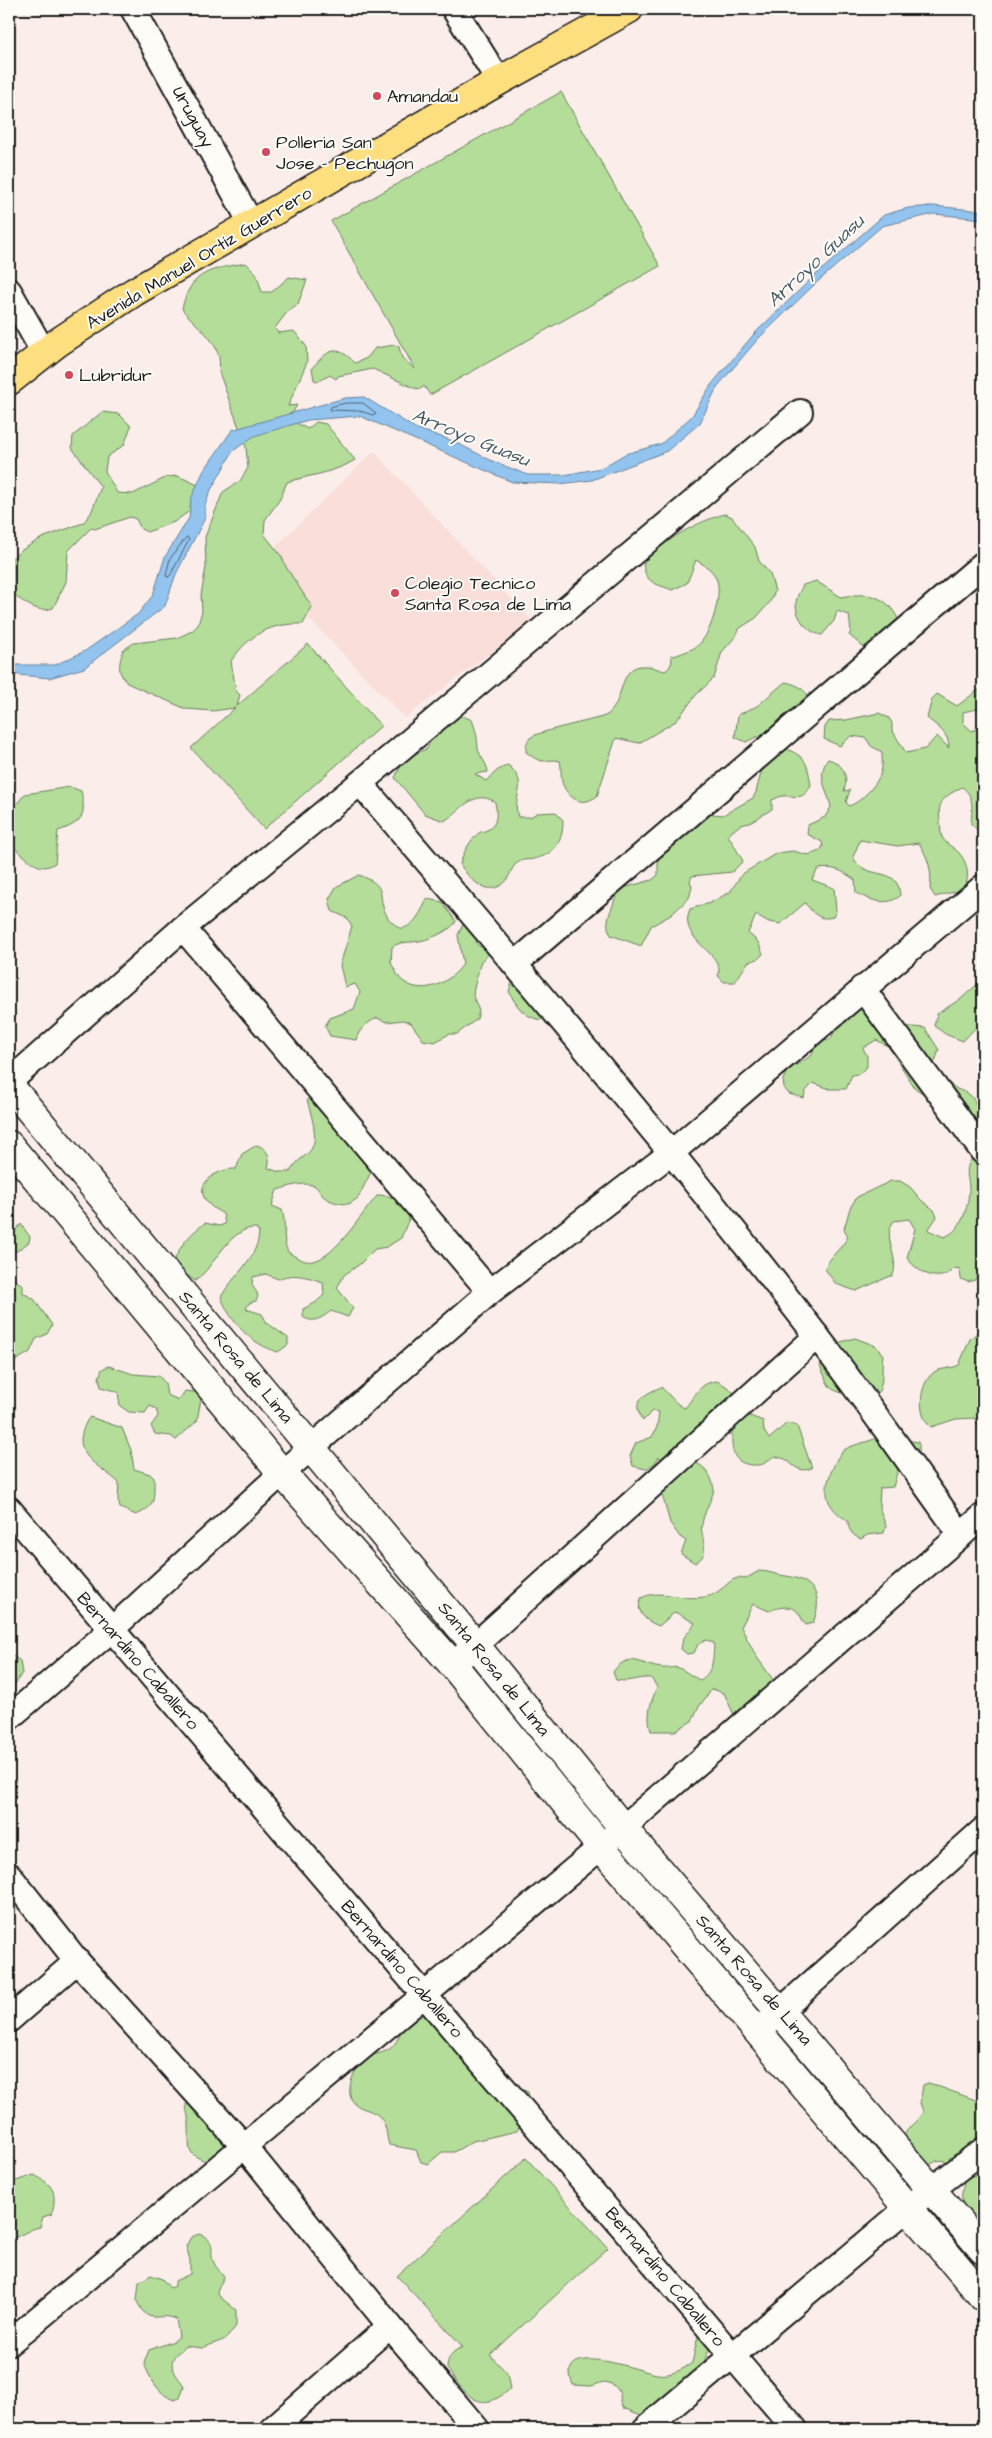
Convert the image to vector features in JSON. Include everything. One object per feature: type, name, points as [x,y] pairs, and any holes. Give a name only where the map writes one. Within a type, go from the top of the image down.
[{"type":"main road","name":"Avenida Manuel Ortíz Guerrero","points":[[9,381],[44,353],[134,292],[499,81],[629,9]]},
{"type":"street","name":"Uruguay","points":[[133,9],[252,225]]},
{"type":"street","points":[[454,9],[499,81]]},
{"type":"street","points":[[9,291],[44,353]]},
{"type":"street","points":[[9,1083],[183,928],[360,783],[800,412]]},
{"type":"street","points":[[515,964],[983,564]]},
{"type":"street","points":[[360,783],[515,964],[671,1153],[817,1336],[961,1534]]},
{"type":"street","points":[[9,1718],[111,1630],[282,1473],[490,1292],[671,1153],[862,988],[983,887]]},
{"type":"street","points":[[183,928],[490,1292]]},
{"type":"street","points":[[862,988],[983,1152]]},
{"type":"street","name":"Santa Rosa de Lima","points":[[9,1083],[476,1646],[622,1827],[781,2010],[983,2250]]},
{"type":"street","points":[[9,1145],[282,1473],[453,1665],[601,1847],[909,2207],[983,2297]]},
{"type":"street","points":[[453,1665],[817,1336]]},
{"type":"street","name":"Bernardino Caballero","points":[[9,1508],[111,1630],[795,2429]]},
{"type":"street","points":[[9,2343],[601,1847],[983,1516]]},
{"type":"street","points":[[758,2031],[983,1830]]},
{"type":"street","points":[[9,1874],[77,1961],[244,2146],[390,2326],[477,2429]]},
{"type":"street","points":[[9,2020],[77,1961]]},
{"type":"street","points":[[646,2429],[731,2355],[909,2207],[983,2150]]},
{"type":"street","points":[[272,2429],[390,2326]]},
{"type":"shaded area","name":"Colegio Tecnico Santa Rosa de Lima","points":[[374,451],[532,621],[405,718],[257,565]]},
{"type":"green space","points":[[561,92],[660,266],[430,395],[424,386],[421,389],[414,388],[373,369],[338,376],[336,379],[330,375],[319,381],[314,380],[312,368],[332,351],[343,353],[355,363],[367,358],[375,348],[395,345],[399,347],[402,358],[415,369],[331,221]]},
{"type":"green space","points":[[246,263],[256,273],[262,292],[272,292],[289,277],[307,280],[298,304],[288,311],[275,328],[278,333],[294,331],[306,346],[307,362],[288,406],[297,405],[292,414],[298,424],[308,429],[316,422],[326,424],[355,460],[330,471],[287,482],[280,499],[265,520],[264,534],[282,557],[286,567],[312,607],[303,624],[280,626],[262,632],[253,637],[231,661],[236,691],[240,695],[237,706],[308,644],[381,726],[264,829],[191,748],[235,708],[212,711],[186,709],[129,684],[120,672],[120,660],[123,650],[134,643],[177,638],[192,631],[198,625],[202,611],[201,595],[206,567],[205,537],[223,492],[240,481],[248,468],[246,447],[219,372],[218,352],[214,344],[182,309],[186,296],[197,279],[213,270]]},
{"type":"green space","points":[[102,412],[119,414],[131,426],[124,445],[107,457],[105,471],[117,493],[133,494],[167,477],[178,476],[200,486],[191,510],[174,522],[147,532],[141,529],[136,519],[130,517],[95,529],[91,528],[68,551],[66,582],[53,608],[47,610],[35,608],[9,594],[9,561],[20,551],[42,538],[83,523],[91,513],[101,487],[72,448],[73,436]]},
{"type":"green space","points":[[725,514],[732,517],[755,547],[759,561],[770,574],[775,591],[770,602],[756,618],[740,628],[722,652],[714,678],[696,695],[676,721],[639,743],[616,738],[597,796],[587,801],[573,798],[563,785],[560,761],[541,761],[533,757],[526,752],[528,741],[535,735],[543,732],[605,716],[612,711],[616,704],[625,678],[630,671],[636,667],[646,666],[665,671],[671,664],[671,655],[674,656],[685,652],[700,644],[713,619],[717,601],[718,584],[712,572],[696,560],[687,583],[672,590],[652,582],[646,576],[643,564],[659,548],[680,533],[714,517]]},
{"type":"green space","points":[[816,581],[841,597],[868,595],[882,600],[889,605],[899,621],[868,651],[849,635],[851,631],[849,615],[837,611],[834,621],[822,635],[817,634],[804,624],[798,614],[796,604],[797,596],[803,585]]},
{"type":"green space","points":[[785,682],[803,690],[813,706],[765,738],[756,737],[746,742],[735,737],[738,715],[757,706]]},
{"type":"green space","points":[[983,689],[982,708],[963,712],[963,723],[972,731],[983,726],[983,827],[977,829],[971,824],[971,799],[962,787],[943,800],[939,815],[942,837],[959,853],[966,866],[967,880],[964,889],[935,897],[930,889],[929,865],[919,843],[898,846],[860,840],[853,857],[859,865],[866,869],[888,876],[894,880],[898,886],[900,896],[884,902],[872,900],[856,893],[855,880],[846,874],[829,868],[818,869],[812,880],[834,888],[836,911],[833,917],[820,917],[805,903],[780,924],[769,922],[756,915],[748,933],[758,942],[763,954],[758,959],[748,962],[735,982],[724,982],[718,976],[719,968],[715,960],[690,930],[688,920],[690,909],[710,903],[730,892],[742,874],[777,853],[793,851],[808,855],[820,851],[823,846],[822,842],[807,834],[808,825],[825,817],[831,807],[823,777],[823,771],[828,759],[838,764],[844,771],[846,780],[844,791],[850,790],[846,802],[849,806],[864,797],[879,777],[882,767],[882,752],[871,746],[866,738],[851,736],[840,746],[824,739],[825,727],[829,721],[846,720],[879,713],[889,718],[892,723],[892,730],[906,753],[925,749],[937,736],[949,748],[945,734],[927,718],[932,699],[937,694],[957,706],[977,691]]},
{"type":"green space","points":[[458,714],[472,720],[477,735],[478,749],[488,772],[475,774],[486,781],[498,770],[508,765],[518,778],[518,817],[530,817],[537,813],[555,812],[563,820],[562,834],[557,846],[542,857],[522,860],[516,864],[508,879],[497,887],[490,888],[478,884],[460,864],[465,851],[473,839],[480,832],[491,828],[495,822],[495,802],[487,798],[474,799],[444,821],[425,814],[395,778],[400,767],[407,759],[427,749],[438,721]]},
{"type":"green space","points":[[785,748],[798,755],[805,762],[811,785],[802,796],[782,796],[772,800],[772,809],[750,823],[740,825],[728,835],[743,861],[732,872],[692,876],[689,898],[671,915],[651,926],[641,946],[611,935],[608,929],[608,918],[616,896],[616,890],[652,880],[658,875],[658,859],[661,851],[701,813],[723,815],[753,798],[764,762]]},
{"type":"green space","points":[[70,787],[81,791],[83,813],[73,825],[58,831],[55,863],[42,867],[36,865],[9,845],[9,813],[25,794]]},
{"type":"green space","points":[[359,875],[369,879],[379,888],[387,916],[399,928],[404,928],[413,923],[420,914],[427,899],[442,902],[456,921],[450,928],[434,937],[398,944],[392,947],[391,963],[398,976],[404,982],[420,988],[428,987],[444,981],[458,971],[463,964],[458,935],[464,922],[478,936],[476,943],[480,947],[531,946],[529,965],[548,1016],[540,1020],[529,1016],[521,1010],[509,991],[513,980],[490,953],[481,961],[474,988],[473,996],[479,1011],[477,1019],[457,1034],[449,1034],[435,1042],[423,1040],[411,1023],[403,1020],[387,1022],[377,1018],[364,1027],[356,1040],[330,1036],[325,1026],[330,1018],[354,1009],[360,992],[355,984],[345,987],[340,965],[352,926],[347,918],[332,911],[329,899],[336,887]]},
{"type":"green space","points":[[983,979],[983,1020],[963,1041],[947,1035],[934,1026],[937,1014],[962,998]]},
{"type":"green space","points":[[870,1005],[901,1026],[925,1028],[939,1050],[933,1067],[950,1084],[971,1096],[977,1108],[979,1118],[977,1130],[915,1088],[888,1046],[876,1040],[863,1048],[867,1056],[867,1067],[859,1074],[852,1075],[846,1089],[830,1089],[813,1083],[805,1092],[804,1098],[789,1094],[784,1088],[783,1080],[788,1067],[797,1065],[812,1055],[815,1041],[831,1039],[837,1024],[843,1017]]},
{"type":"green space","points":[[307,1099],[329,1103],[376,1162],[358,1198],[349,1204],[329,1200],[316,1187],[308,1184],[299,1184],[277,1190],[272,1206],[282,1210],[285,1242],[288,1252],[306,1261],[322,1258],[340,1243],[378,1195],[388,1196],[403,1202],[410,1216],[401,1238],[387,1247],[375,1249],[360,1264],[344,1275],[337,1288],[353,1308],[348,1317],[331,1311],[321,1318],[314,1320],[303,1317],[303,1309],[315,1303],[324,1295],[323,1282],[295,1276],[278,1279],[266,1274],[253,1277],[252,1284],[257,1298],[256,1301],[249,1303],[246,1309],[262,1314],[267,1323],[288,1338],[288,1345],[278,1352],[259,1344],[243,1331],[230,1315],[221,1297],[250,1259],[258,1242],[259,1232],[256,1228],[247,1229],[230,1240],[209,1267],[195,1281],[181,1271],[174,1261],[187,1239],[205,1223],[219,1226],[225,1224],[223,1214],[211,1206],[204,1198],[204,1185],[214,1175],[229,1169],[236,1169],[242,1154],[257,1145],[268,1154],[268,1168],[279,1172],[290,1172],[297,1162],[309,1152],[314,1141],[314,1134]]},
{"type":"green space","points":[[983,1156],[983,1245],[978,1253],[981,1267],[975,1280],[968,1282],[961,1279],[960,1269],[954,1268],[942,1276],[936,1276],[929,1275],[917,1268],[907,1258],[915,1229],[909,1219],[894,1221],[889,1234],[895,1268],[893,1275],[856,1291],[836,1284],[825,1269],[848,1236],[844,1229],[850,1208],[857,1197],[891,1181],[900,1181],[910,1187],[921,1200],[934,1210],[937,1217],[928,1230],[944,1237],[955,1230],[963,1218],[969,1190],[968,1166],[973,1157]]},
{"type":"green space","points":[[9,1207],[12,1213],[10,1232],[16,1230],[21,1224],[30,1237],[29,1242],[17,1251],[9,1251]]},
{"type":"green space","points":[[9,1277],[23,1285],[23,1293],[34,1299],[52,1325],[47,1334],[36,1339],[30,1352],[9,1365]]},
{"type":"green space","points":[[977,1333],[983,1334],[983,1437],[975,1418],[956,1419],[931,1427],[926,1422],[922,1407],[923,1390],[926,1382],[936,1371],[959,1365],[970,1339]]},
{"type":"green space","points":[[855,1338],[876,1346],[883,1355],[881,1383],[879,1391],[875,1394],[863,1396],[834,1390],[828,1385],[820,1366],[834,1344]]},
{"type":"green space","points":[[109,1366],[133,1374],[159,1376],[165,1383],[167,1395],[179,1400],[185,1391],[202,1393],[197,1421],[176,1440],[171,1436],[155,1434],[151,1426],[158,1416],[156,1409],[150,1406],[145,1413],[129,1412],[120,1406],[118,1392],[101,1387],[99,1378],[102,1369]]},
{"type":"green space","points":[[717,1381],[734,1393],[733,1401],[691,1461],[707,1471],[712,1480],[714,1490],[702,1524],[703,1555],[695,1563],[681,1554],[686,1541],[680,1537],[670,1523],[661,1491],[666,1461],[659,1457],[655,1463],[646,1469],[633,1466],[630,1456],[636,1443],[652,1437],[657,1427],[659,1412],[652,1411],[643,1421],[639,1414],[638,1404],[644,1396],[661,1387],[685,1408],[702,1387]]},
{"type":"green space","points":[[750,1416],[763,1421],[764,1431],[769,1439],[787,1423],[797,1426],[812,1468],[801,1470],[786,1459],[775,1456],[759,1465],[741,1462],[733,1451],[732,1434],[733,1429],[741,1420]]},
{"type":"green space","points":[[90,1417],[122,1428],[131,1450],[134,1469],[150,1474],[154,1478],[154,1496],[150,1505],[143,1512],[136,1515],[120,1508],[118,1500],[119,1483],[91,1461],[82,1447],[83,1430]]},
{"type":"green space","points":[[880,1436],[918,1442],[919,1452],[915,1459],[898,1469],[893,1487],[880,1488],[879,1507],[886,1526],[884,1533],[867,1535],[861,1539],[853,1534],[848,1521],[831,1505],[828,1499],[827,1486],[836,1462],[844,1450]]},
{"type":"green space","points":[[759,1571],[804,1581],[810,1586],[817,1597],[813,1623],[806,1625],[797,1611],[791,1608],[779,1608],[769,1611],[753,1604],[741,1627],[756,1656],[782,1692],[748,1720],[734,1715],[724,1693],[712,1689],[698,1708],[692,1721],[675,1731],[651,1731],[649,1714],[657,1687],[651,1678],[626,1681],[616,1680],[613,1672],[619,1665],[631,1660],[656,1667],[677,1667],[700,1680],[705,1677],[710,1668],[713,1659],[714,1643],[707,1640],[698,1644],[694,1653],[687,1654],[681,1649],[683,1639],[695,1623],[675,1612],[659,1626],[654,1624],[643,1616],[639,1608],[641,1598],[656,1594],[696,1598],[710,1596],[734,1579],[745,1579]]},
{"type":"green space","points":[[9,1653],[20,1661],[22,1673],[14,1686],[16,1700],[9,1714]]},
{"type":"green space","points":[[426,2013],[514,2085],[528,2092],[531,2103],[517,2131],[473,2141],[454,2152],[442,2152],[428,2164],[421,2162],[416,2150],[389,2145],[382,2119],[375,2113],[356,2105],[350,2093],[353,2075],[363,2060],[392,2047],[404,2023]]},
{"type":"green space","points":[[929,2083],[981,2102],[983,2106],[983,2139],[948,2162],[941,2160],[926,2170],[904,2136],[923,2111],[920,2103],[923,2085]]},
{"type":"green space","points":[[198,2101],[239,2135],[215,2164],[193,2155],[189,2147],[189,2122],[186,2104]]},
{"type":"green space","points":[[526,2158],[608,2248],[490,2355],[507,2373],[510,2389],[490,2401],[482,2401],[474,2399],[467,2394],[447,2368],[451,2354],[463,2347],[397,2276]]},
{"type":"green space","points":[[983,2172],[983,2235],[968,2216],[962,2196],[965,2179]]},
{"type":"green space","points":[[34,2175],[46,2182],[52,2190],[54,2200],[52,2214],[43,2217],[40,2227],[9,2239],[9,2181],[16,2181]]},
{"type":"green space","points":[[199,2234],[209,2240],[212,2247],[212,2259],[224,2276],[217,2292],[220,2297],[236,2310],[236,2326],[226,2339],[202,2348],[185,2346],[176,2354],[173,2358],[173,2367],[184,2386],[180,2398],[174,2400],[159,2390],[144,2363],[149,2350],[174,2341],[179,2337],[176,2319],[150,2316],[141,2309],[137,2301],[139,2282],[151,2275],[162,2279],[170,2288],[175,2286],[175,2281],[190,2274],[190,2260],[186,2246],[191,2237]]},
{"type":"green space","points":[[702,2330],[711,2345],[683,2412],[675,2421],[654,2420],[623,2408],[619,2392],[609,2383],[603,2382],[590,2386],[573,2385],[570,2371],[575,2363],[587,2360],[618,2364],[657,2374],[667,2374],[680,2370],[692,2363],[698,2336]]},
{"type":"water","points":[[934,206],[983,211],[983,219],[934,214],[882,226],[815,284],[758,339],[717,387],[700,423],[667,451],[592,480],[560,484],[512,482],[360,416],[308,420],[254,436],[233,451],[211,490],[205,505],[205,518],[176,574],[165,606],[84,668],[49,678],[9,674],[9,665],[55,665],[85,651],[138,614],[153,595],[165,557],[189,518],[191,499],[203,472],[232,430],[345,398],[364,397],[415,428],[453,441],[492,461],[528,475],[564,475],[601,468],[625,454],[661,444],[692,416],[711,385],[754,334],[811,279],[884,215],[908,208]]},
{"type":"place","name":"Amandau","points":[[377,96]]},
{"type":"place","name":"Polleria San Jose - Pechugon","points":[[266,152]]},
{"type":"place","name":"Lubridur","points":[[69,375]]},
{"type":"place","name":"Colegio Tecnico Santa Rosa de Lima","points":[[395,593]]},
{"type":"water label","name":"Arroyo Guasu","points":[[816,261]]},
{"type":"water label","name":"Arroyo Guasu","points":[[471,438]]}]
